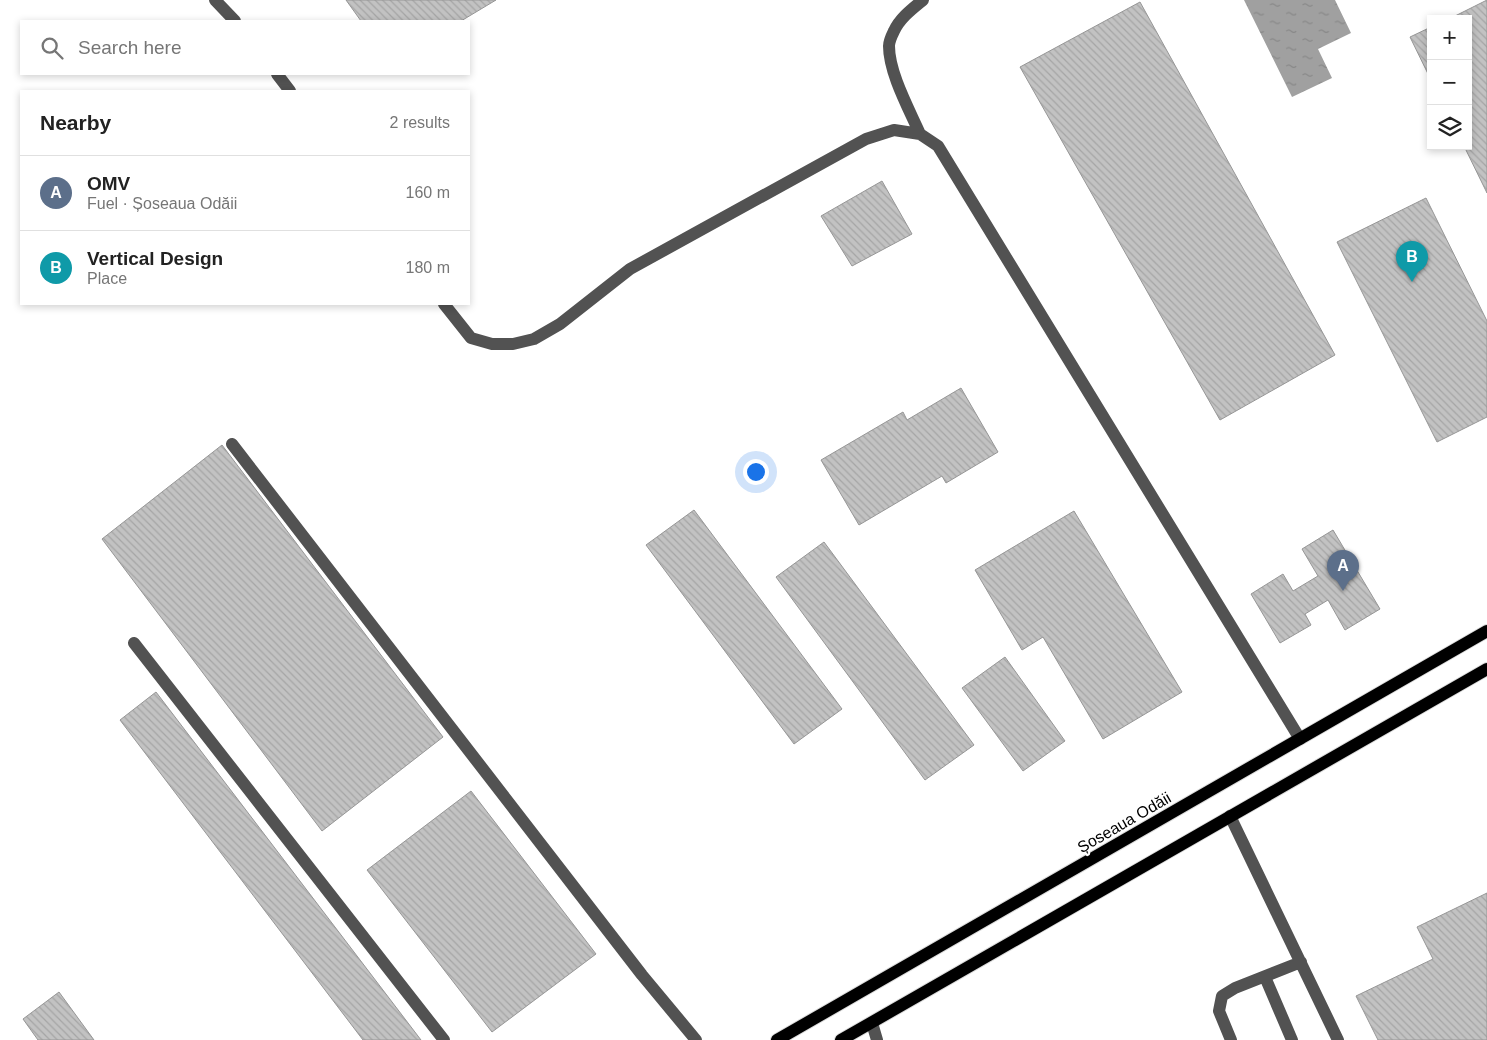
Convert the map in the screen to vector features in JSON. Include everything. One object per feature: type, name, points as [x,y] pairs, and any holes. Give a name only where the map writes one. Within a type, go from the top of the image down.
[{"type":"main road","name":"Șoseaua Odăii","points":[[777,1040],[1487,631]]},
{"type":"main road","points":[[841,1040],[1487,668]]},
{"type":"lane","points":[[215,0],[234,20]]},
{"type":"lane","points":[[920,134],[900,87],[889,44],[894,30],[906,14],[923,0]]},
{"type":"lane","points":[[278,75],[289,90]]},
{"type":"lane","points":[[445,305],[472,338],[492,344],[513,344],[534,339],[560,324],[630,270],[866,139],[894,130],[920,134],[938,146],[1300,739]]},
{"type":"lane","points":[[232,444],[642,975],[696,1040]]},
{"type":"lane","points":[[134,643],[444,1040]]},
{"type":"lane","points":[[1230,816],[1338,1040]]},
{"type":"lane","points":[[1231,1040],[1219,1011],[1222,996],[1235,988],[1301,962]]},
{"type":"lane","points":[[1264,977],[1292,1040]]},
{"type":"lane","points":[[872,1022],[877,1040]]},
{"type":"water","points":[[1244,0],[1335,0],[1351,33],[1318,49],[1332,78],[1292,97]]},
{"type":"building","points":[[346,0],[496,0],[463,20],[360,20]]},
{"type":"building","points":[[1487,0],[1487,193],[1466,150],[1472,150],[1472,15],[1457,15]]},
{"type":"building","points":[[1140,2],[1335,355],[1220,420],[1020,67]]},
{"type":"building","points":[[1427,29],[1427,72],[1410,37]]},
{"type":"building","points":[[882,181],[912,234],[852,266],[821,216]]},
{"type":"building","points":[[1426,198],[1487,321],[1487,417],[1437,442],[1337,242]]},
{"type":"building","points":[[961,388],[998,452],[946,483],[942,476],[859,525],[821,460],[903,412],[907,420]]},
{"type":"building","points":[[222,445],[443,737],[322,831],[102,539]]},
{"type":"building","points":[[694,510],[842,709],[794,744],[646,545]]},
{"type":"building","points":[[1074,511],[1182,692],[1103,739],[1043,637],[1022,650],[975,570]]},
{"type":"building","points":[[1333,530],[1380,609],[1345,630],[1328,600],[1305,614],[1311,625],[1280,643],[1251,594],[1283,574],[1293,591],[1318,576],[1302,549]]},
{"type":"building","points":[[824,542],[974,745],[925,780],[776,577]]},
{"type":"building","points":[[1005,657],[1065,741],[1023,771],[962,688]]},
{"type":"building","points":[[156,692],[421,1040],[363,1040],[120,720]]},
{"type":"building","points":[[471,791],[596,954],[492,1032],[367,870]]},
{"type":"building","points":[[1487,893],[1487,1040],[1378,1040],[1356,996],[1433,959],[1417,927]]},
{"type":"building","points":[[59,992],[94,1040],[38,1040],[23,1019]]},
{"type":"place","name":"Vertical Design","points":[[1412,282]]},
{"type":"place","name":"OMV","points":[[1343,591]]}]
